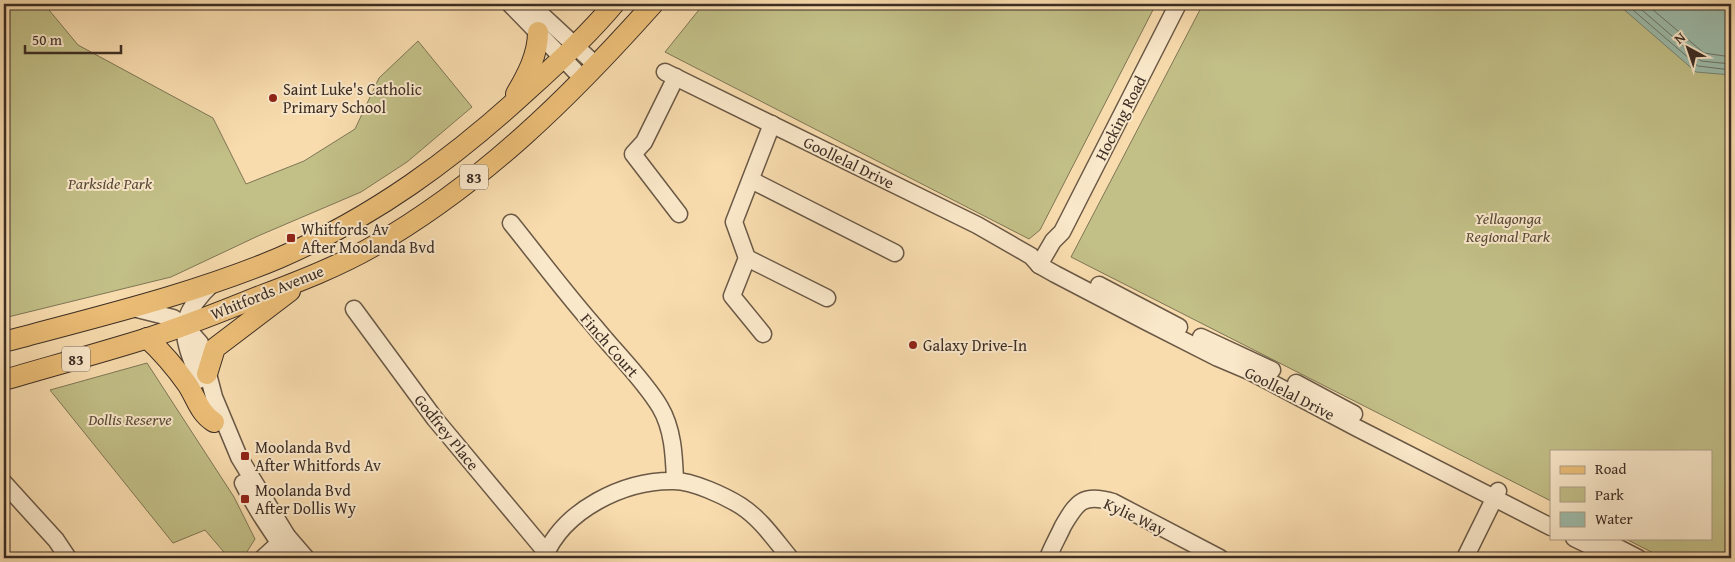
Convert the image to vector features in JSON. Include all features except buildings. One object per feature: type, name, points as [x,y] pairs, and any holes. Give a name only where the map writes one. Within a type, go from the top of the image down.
[{"type":"main road","name":"Whitfords Avenue","points":[[4,342],[133,308],[213,283],[290,253],[354,222],[406,189],[454,154],[508,109],[570,52],[614,4]]},
{"type":"main road","name":"Whitfords Avenue","points":[[4,380],[185,326],[305,279],[372,247],[454,192],[498,159],[541,122],[590,73],[653,4]]},
{"type":"main road","points":[[508,109],[528,74],[538,43],[538,32]]},
{"type":"main road","points":[[207,374],[215,348],[305,279]]},
{"type":"main road","points":[[147,338],[167,357],[188,386],[206,417],[214,422]]},
{"type":"street","points":[[510,4],[538,32],[570,52]]},
{"type":"street","points":[[530,4],[590,73]]},
{"type":"street","name":"Hocking Road","points":[[1043,262],[1053,241],[1062,232],[1178,4]]},
{"type":"street","name":"Goollelal Drive","points":[[679,214],[633,154],[644,142],[671,74],[977,225],[1156,327],[1299,396],[1357,428],[1501,497],[1550,526]]},
{"type":"street","points":[[763,334],[732,296],[747,258],[734,222],[772,124]]},
{"type":"street","points":[[751,180],[895,253]]},
{"type":"street","name":"Finch Court","points":[[511,224],[660,407],[669,427],[673,444],[675,480]]},
{"type":"street","points":[[747,258],[827,298]]},
{"type":"street","points":[[213,283],[198,297],[185,326],[188,347],[214,422],[251,498],[285,548],[306,558]]},
{"type":"street","points":[[133,308],[173,318],[185,326],[200,343],[207,374],[228,432],[285,548]]},
{"type":"street","name":"Godfrey Place","points":[[354,308],[434,419],[545,555]]},
{"type":"street","points":[[545,555],[572,519],[589,506],[618,491],[646,484],[675,480],[703,488],[743,507],[757,519],[790,558]]},
{"type":"street","points":[[4,483],[56,540],[68,558]]},
{"type":"street","points":[[1465,558],[1501,497]]},
{"type":"street","points":[[1475,558],[1501,497]]},
{"type":"street","name":"Goollelal Drive","points":[[1501,497],[1550,515]]},
{"type":"street","name":"Kylie Way","points":[[1048,558],[1073,509],[1080,502],[1091,498],[1100,498],[1113,502],[1220,558]]},
{"type":"street","points":[[1578,540],[1615,558]]},
{"type":"street","points":[[1602,540],[1638,558]]},
{"type":"street","points":[[263,558],[285,548]]},
{"type":"green space","name":"Parkside Park","points":[[4,4],[44,4],[78,45],[213,118],[246,184],[304,161],[355,129],[379,78],[418,41],[472,107],[407,162],[361,192],[258,236],[171,277],[4,318]]},
{"type":"green space","points":[[702,4],[1156,4],[1040,230],[1029,239],[665,52]]},
{"type":"green space","name":"Yellagonga Regional Park","points":[[1203,4],[1731,4],[1731,558],[1663,558],[1628,540],[1712,540],[1712,450],[1550,450],[1550,500],[1071,257]]},
{"type":"green space","name":"Dollis Reserve","points":[[147,363],[234,497],[255,539],[243,558],[229,558],[205,530],[173,543],[50,390]]},
{"type":"water","points":[[1621,4],[1731,4],[1731,75],[1696,72],[1621,7]]},
{"type":"place","name":"Saint Luke's Catholic Primary School","points":[[273,98]]},
{"type":"place","name":"Whitfords Av After Moolanda Bvd","points":[[291,238]]},
{"type":"place","name":"Galaxy Drive-In","points":[[913,345]]},
{"type":"place","name":"Moolanda Bvd After Whitfords Av","points":[[245,456]]},
{"type":"place","name":"Moolanda Bvd After Dollis Wy","points":[[245,499]]}]
